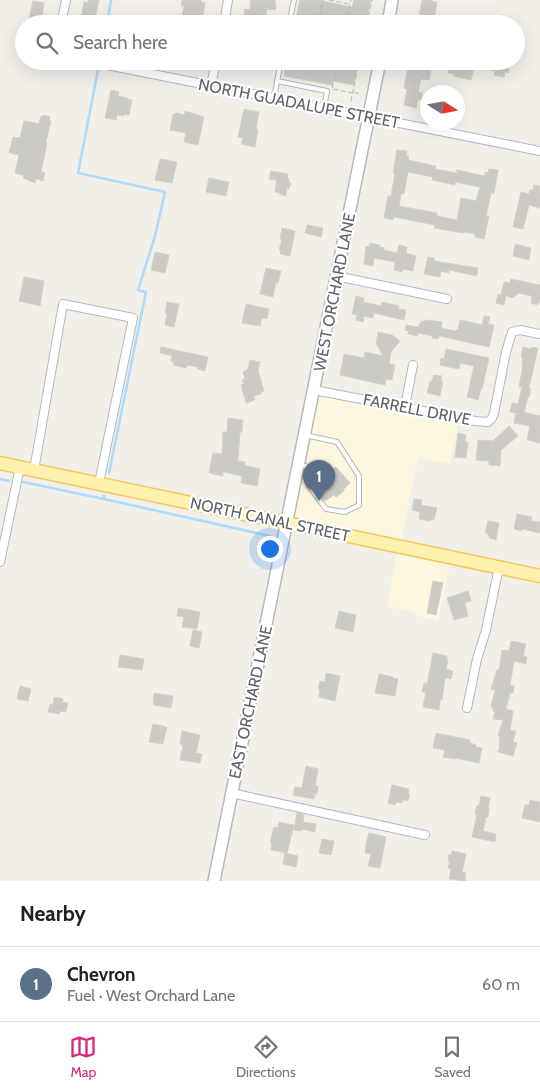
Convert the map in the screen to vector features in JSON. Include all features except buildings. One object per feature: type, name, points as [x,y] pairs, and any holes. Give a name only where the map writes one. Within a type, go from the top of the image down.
[{"type":"main road","name":"NORTH CANAL STREET","points":[[0,462],[540,576]]},
{"type":"street","points":[[63,15],[66,0]]},
{"type":"street","points":[[226,15],[228,0]]},
{"type":"street","points":[[390,15],[392,0]]},
{"type":"street","name":"NORTH GUADALUPE STREET","points":[[132,70],[540,151]]},
{"type":"street","points":[[212,86],[215,70]]},
{"type":"street","name":"WEST ORCHARD LANE","points":[[287,523],[378,70]]},
{"type":"street","points":[[336,276],[448,299]]},
{"type":"street","points":[[34,470],[63,304],[133,318],[99,483]]},
{"type":"street","name":"FARRELL DRIVE","points":[[314,390],[484,422],[490,420],[494,413],[506,352],[512,332],[520,330],[540,334]]},
{"type":"street","points":[[405,406],[413,365]]},
{"type":"street","points":[[0,562],[20,467]]},
{"type":"street","name":"EAST ORCHARD LANE","points":[[214,881],[287,523]]},
{"type":"street","points":[[467,708],[499,567]]},
{"type":"street","points":[[232,793],[425,836]]},
{"type":"lane","points":[[291,15],[294,0]]},
{"type":"lane","points":[[274,98],[279,70]]},
{"type":"lane","points":[[277,81],[327,91],[324,108]]},
{"type":"lane","points":[[299,465],[312,468],[309,486],[326,509],[345,512],[359,505],[359,476],[337,442],[305,434]]},
{"type":"path","points":[[320,15],[323,0]]},
{"type":"path","points":[[328,0],[350,4]]},
{"type":"path","points":[[348,15],[351,0]]},
{"type":"path","points":[[369,15],[372,0]]},
{"type":"path","points":[[336,70],[332,89],[360,94]]},
{"type":"path","points":[[351,101],[357,70]]},
{"type":"shaded area","points":[[314,390],[459,417],[450,464],[418,458],[400,547],[451,558],[438,621],[414,615],[414,612],[387,606],[398,547],[287,523]]},
{"type":"waterway","points":[[108,15],[111,0]]},
{"type":"waterway","points":[[98,70],[78,173],[165,192],[155,236],[138,290],[146,292],[109,473]]},
{"type":"waterway","points":[[0,479],[9,481]]},
{"type":"waterway","points":[[23,482],[104,499],[104,496]]},
{"type":"waterway","points":[[104,499],[270,536]]},
{"type":"place","name":"Chevron","points":[[319,501]]}]
